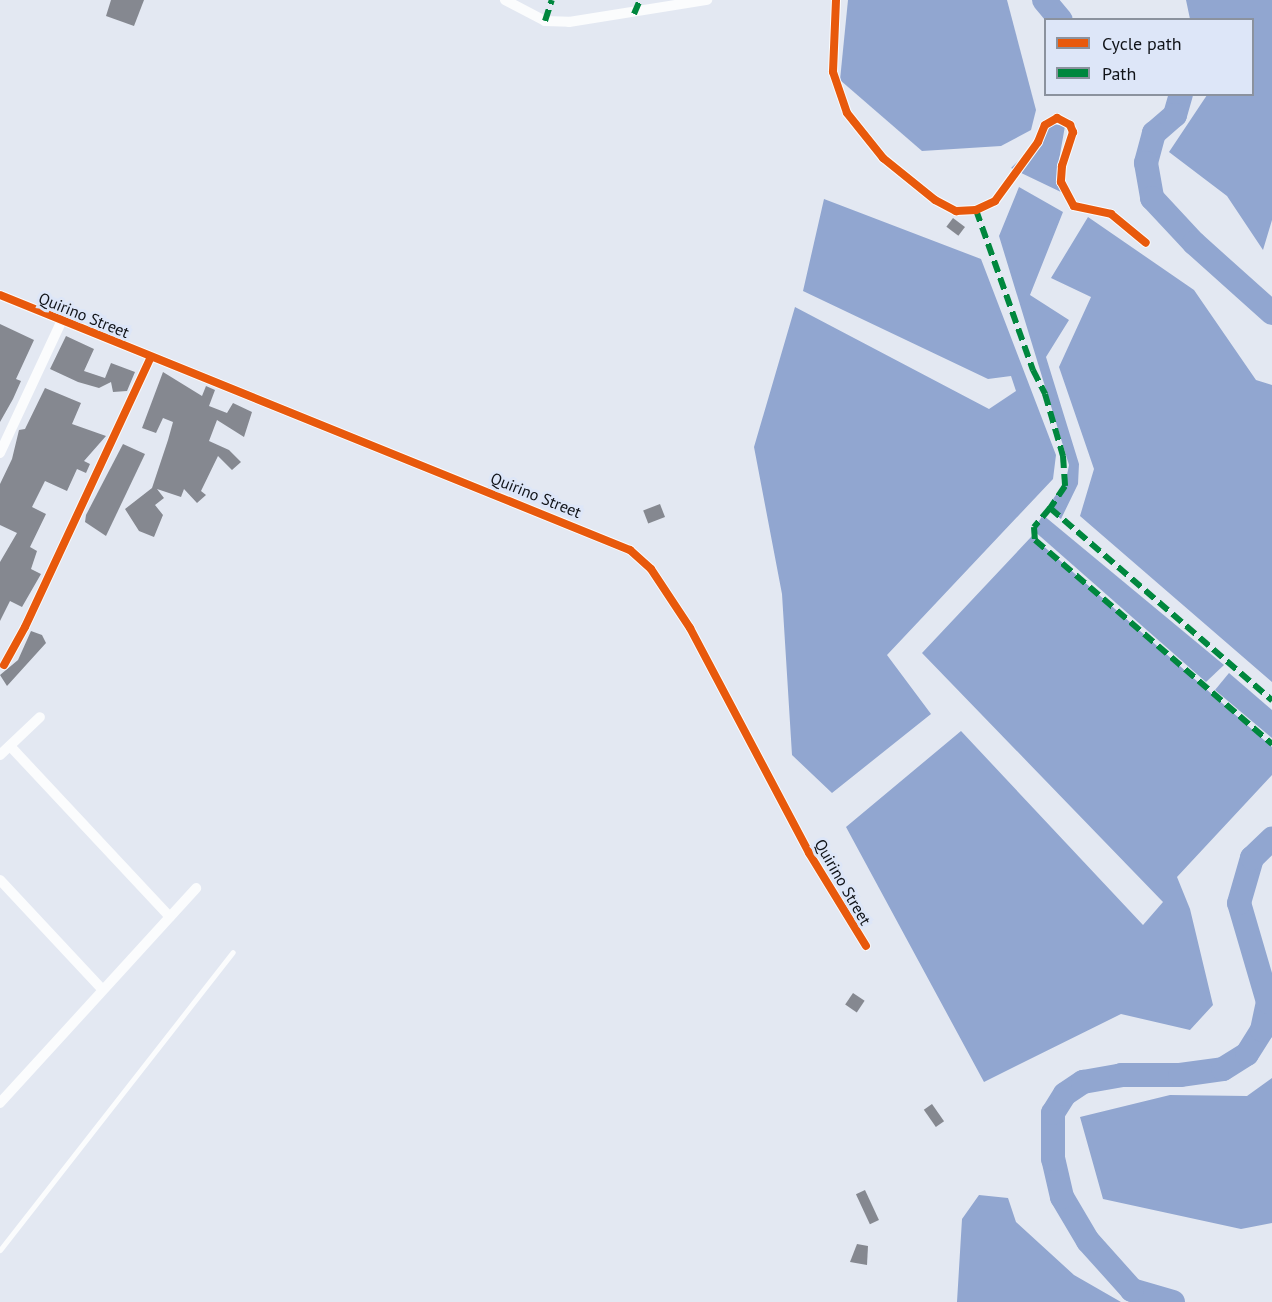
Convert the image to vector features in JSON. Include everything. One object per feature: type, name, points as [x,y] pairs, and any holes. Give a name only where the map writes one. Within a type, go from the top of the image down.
[{"type":"street","points":[[505,0],[545,21],[569,22],[706,0]]},
{"type":"street","points":[[836,0],[832,72],[847,113],[883,158],[935,200],[956,211],[976,210],[994,201],[1038,142],[1045,125],[1057,118],[1070,125],[1073,132],[1062,166],[1061,182],[1074,206],[1111,214],[1146,243]]},
{"type":"street","name":"Quirino Street","points":[[0,295],[630,550],[651,569],[690,628],[809,853],[866,946]]},
{"type":"street","points":[[0,453],[62,320]]},
{"type":"street","points":[[4,665],[26,627],[151,357]]},
{"type":"street","points":[[0,755],[40,717]]},
{"type":"street","points":[[10,746],[170,917]]},
{"type":"street","points":[[0,880],[102,989]]},
{"type":"street","points":[[0,1103],[196,888]]},
{"type":"street","points":[[0,898],[9,890]]},
{"type":"lane","points":[[0,1251],[233,952]]},
{"type":"water","points":[[848,0],[1007,0],[1036,110],[1031,130],[1001,146],[922,151],[840,80]]},
{"type":"water","points":[[1186,0],[1272,0],[1272,220],[1263,250],[1227,196],[1169,152],[1206,96],[1254,96],[1254,18],[1190,18]]},
{"type":"water","points":[[1047,123],[1065,126],[1059,160],[1063,193],[1011,168],[1033,147]]},
{"type":"water","points":[[1019,187],[1063,212],[1030,295],[1069,320],[1046,357],[1079,464],[1078,484],[1061,519],[1047,508],[1066,480],[1069,465],[999,236]]},
{"type":"water","points":[[824,199],[981,259],[1056,455],[1053,479],[887,655],[931,714],[832,793],[792,755],[782,594],[754,447],[795,307],[989,409],[1016,391],[1011,376],[988,379],[803,291]]},
{"type":"water","points":[[1088,217],[1194,290],[1256,380],[1272,385],[1272,682],[1080,516],[1094,469],[1059,367],[1091,297],[1051,278]]},
{"type":"water","points":[[1043,515],[1224,665],[1206,682],[1033,530]]},
{"type":"water","points":[[1032,536],[1272,747],[1272,775],[1177,877],[1190,909],[1213,1005],[1190,1030],[1121,1014],[984,1082],[846,827],[961,731],[1143,925],[1163,902],[922,653]]},
{"type":"water","points":[[1229,673],[1272,710],[1272,738],[1215,690]]},
{"type":"water","points":[[1272,1078],[1272,1223],[1241,1229],[1103,1199],[1080,1117],[1170,1095],[1247,1096]]},
{"type":"water","points":[[979,1195],[1008,1198],[1016,1222],[1074,1275],[1121,1302],[957,1302],[962,1219]]},
{"type":"building","points":[[111,0],[144,0],[134,26],[106,16]]},
{"type":"building","points":[[953,218],[965,227],[958,236],[946,227]]},
{"type":"building","points":[[0,324],[34,340],[16,379],[21,381],[0,422]]},
{"type":"building","points":[[66,336],[94,349],[84,371],[105,378],[111,363],[135,372],[127,391],[113,392],[111,382],[99,388],[78,382],[50,369]]},
{"type":"building","points":[[163,372],[202,396],[206,386],[215,390],[209,406],[227,413],[233,403],[252,412],[244,437],[217,420],[209,441],[229,450],[241,462],[232,470],[218,456],[201,491],[206,495],[197,503],[184,489],[181,497],[157,489],[164,498],[155,505],[163,515],[154,537],[139,531],[125,509],[152,488],[173,422],[163,418],[156,433],[142,428]]},
{"type":"building","points":[[45,388],[81,403],[72,424],[106,436],[84,461],[90,464],[86,473],[77,469],[67,491],[45,481],[32,507],[46,514],[30,547],[37,551],[31,569],[41,574],[22,607],[10,601],[0,621],[0,562],[17,533],[0,525],[0,484],[12,459],[19,430],[25,429]]},
{"type":"building","points":[[123,444],[145,454],[106,536],[85,522],[86,515]]},
{"type":"building","points":[[660,504],[665,517],[648,524],[643,510]]},
{"type":"building","points":[[31,631],[42,635],[46,643],[7,686],[0,675],[18,660]]},
{"type":"building","points":[[853,993],[865,1001],[857,1012],[845,1005]]},
{"type":"building","points":[[932,1104],[944,1121],[936,1127],[924,1110]]},
{"type":"building","points":[[865,1190],[879,1220],[870,1224],[856,1194]]},
{"type":"building","points":[[857,1244],[868,1246],[867,1265],[850,1262]]},
{"type":"waterway","points":[[1044,0],[1059,18]]},
{"type":"waterway","points":[[1180,96],[1175,115],[1154,133],[1146,163],[1152,198],[1194,243],[1272,313]]},
{"type":"waterway","points":[[1173,1302],[1132,1290],[1088,1241],[1062,1197],[1053,1159],[1053,1113],[1065,1094],[1083,1082],[1121,1075],[1180,1075],[1223,1069],[1247,1054],[1262,1030],[1268,1002],[1239,903],[1252,858],[1272,839]]},
{"type":"marked path","points":[[545,21],[552,0]]},
{"type":"marked path","points":[[634,14],[640,0]]},
{"type":"marked path","points":[[976,210],[1033,370],[1045,394],[1063,456],[1065,486],[1050,508],[1272,700]]},
{"type":"marked path","points":[[1050,508],[1034,527],[1035,540],[1272,744]]},
{"type":"cycle path","points":[[836,0],[833,72],[847,113],[883,158],[935,200],[956,211],[976,210],[995,201],[1038,142],[1045,125],[1057,118],[1070,125],[1073,132],[1062,166],[1061,182],[1074,206],[1111,214],[1146,243]]},
{"type":"cycle path","points":[[0,295],[630,550],[651,569],[690,628],[809,853],[866,946]]},
{"type":"cycle path","points":[[4,665],[25,627],[151,357]]}]
